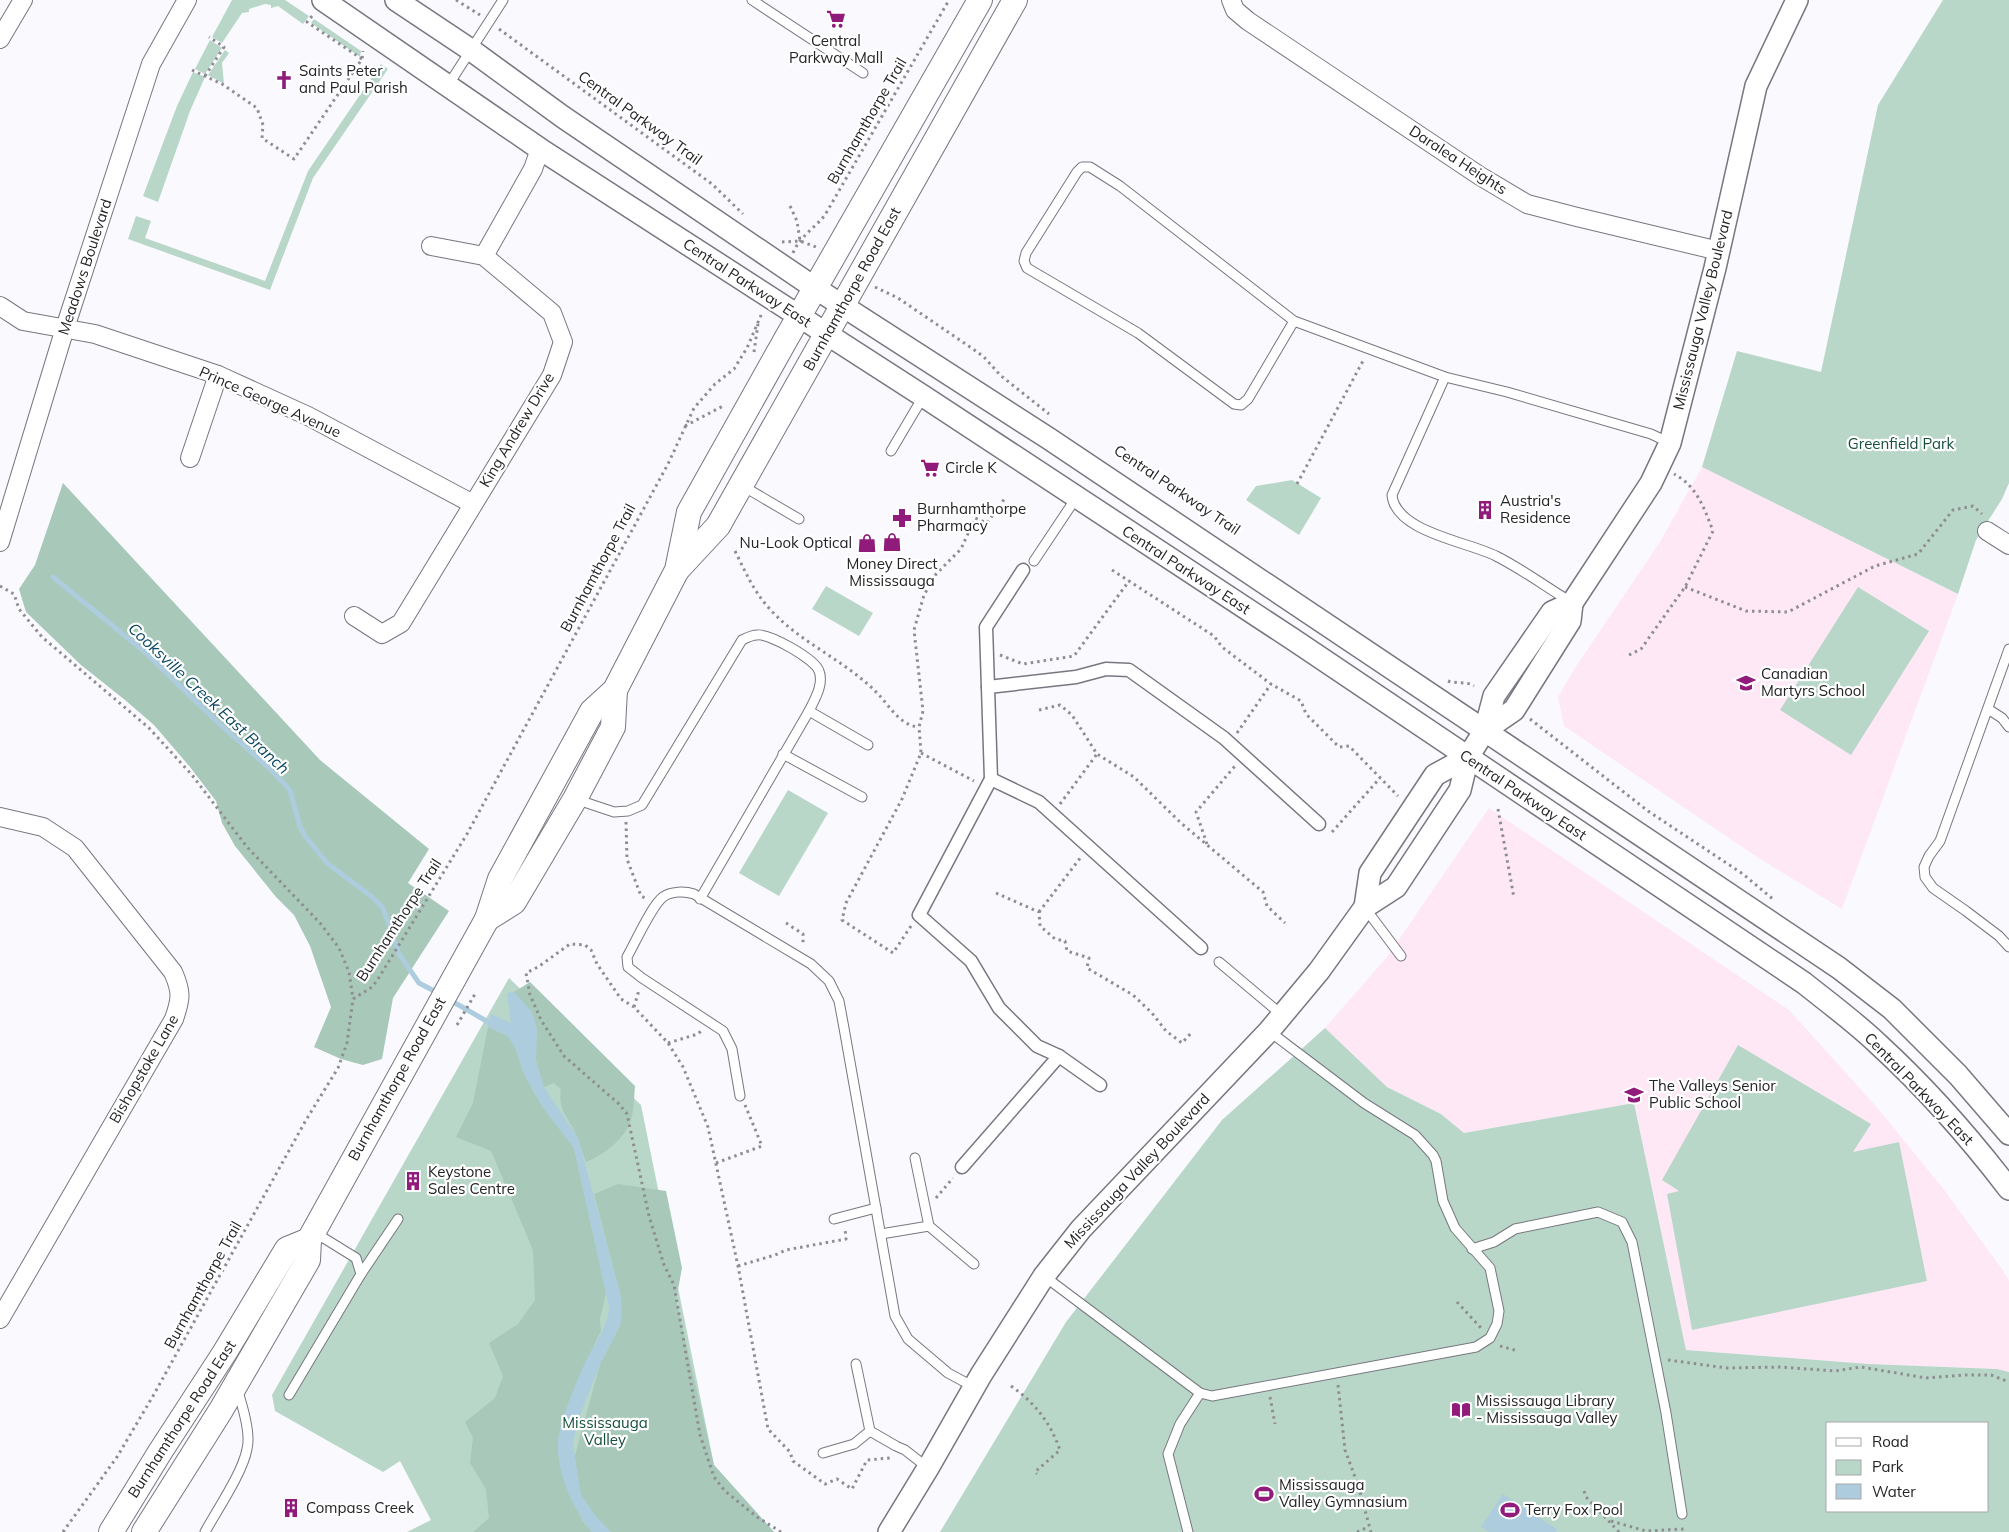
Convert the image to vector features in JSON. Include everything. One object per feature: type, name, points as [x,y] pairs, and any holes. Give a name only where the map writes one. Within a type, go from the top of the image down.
[{"type":"main road","name":"Burnhamthorpe Road East","points":[[144,1532],[221,1410],[308,1260],[311,1236],[487,919],[500,879],[592,711],[616,690],[677,570],[689,512],[798,317],[980,0]]},
{"type":"main road","name":"Burnhamthorpe Road East","points":[[677,570],[718,526],[1015,0]]},
{"type":"main road","name":"Burnhamthorpe Road East","points":[[487,919],[514,902],[575,799],[613,727],[616,690]]},
{"type":"main road","name":"Burnhamthorpe Road East","points":[[111,1532],[220,1360],[287,1248],[311,1236]]},
{"type":"street","points":[[0,39],[22,0]]},
{"type":"street","name":"Meadows Boulevard","points":[[0,542],[65,328],[151,64],[187,0]]},
{"type":"street","points":[[396,0],[471,50],[563,117],[815,288],[1048,438],[1839,968],[1892,1009],[1958,1074],[2009,1134]]},
{"type":"street","name":"Daralea Heights","points":[[1231,0],[1235,10],[1248,22],[1480,176],[1527,204],[1719,251]]},
{"type":"street","name":"Mississauga Valley Boulevard","points":[[889,1532],[974,1387],[1044,1276],[1081,1229],[1276,1023],[1365,907],[1396,887],[1460,790],[1468,757],[1485,730],[1514,710],[1570,621],[1572,602],[1651,484],[1670,443],[1719,251],[1756,86],[1797,0]]},
{"type":"street","name":"Central Parkway East","points":[[318,8],[447,87],[798,317],[923,396],[1294,640],[1804,983],[1847,1017],[1898,1063],[1941,1108],[2009,1189]]},
{"type":"street","points":[[430,246],[484,256],[533,168],[540,149]]},
{"type":"street","name":"King Andrew Drive","points":[[354,616],[382,634],[401,623],[552,375],[563,342],[552,313],[484,256]]},
{"type":"street","name":"Prince George Avenue","points":[[0,306],[23,321],[102,336],[218,376],[308,416],[473,504]]},
{"type":"street","points":[[190,458],[218,376]]},
{"type":"street","points":[[1987,531],[2009,545]]},
{"type":"street","points":[[1023,570],[986,627],[992,779],[919,915],[971,962],[999,1008],[1037,1046],[1059,1056],[1100,1084]]},
{"type":"street","points":[[988,688],[1076,677],[1106,669],[1129,670],[1230,744],[1319,824]]},
{"type":"street","name":"Mississauga Valley Boulevard","points":[[1365,907],[1370,873],[1435,774],[1468,757]]},
{"type":"street","points":[[992,779],[1039,802],[1201,948]]},
{"type":"street","name":"Bishopstoke Lane","points":[[0,817],[42,827],[75,848],[173,972],[180,986],[180,1002],[174,1019],[0,1319]]},
{"type":"street","points":[[962,1167],[1059,1056]]},
{"type":"lane","points":[[447,87],[503,0]]},
{"type":"lane","points":[[752,0],[863,73]]},
{"type":"lane","points":[[1294,321],[1248,399],[1242,405],[1234,404],[1138,333],[1027,268],[1024,262],[1026,253],[1077,172],[1082,167],[1090,167],[1120,186],[1294,321],[1444,377],[1507,392],[1651,434],[1670,443]]},
{"type":"lane","points":[[1444,377],[1392,495],[1393,504],[1400,513],[1426,531],[1496,556],[1572,602]]},
{"type":"lane","points":[[891,450],[923,396]]},
{"type":"lane","points":[[741,485],[799,519]]},
{"type":"lane","points":[[1034,561],[1076,498]]},
{"type":"lane","points":[[575,799],[614,812],[628,811],[642,805],[742,640],[757,635],[768,636],[812,661],[819,671],[820,685],[810,711],[700,898]]},
{"type":"lane","points":[[2009,649],[1940,841],[1929,856],[1924,867],[1925,877],[1933,888],[1966,911],[2009,947]]},
{"type":"lane","points":[[1988,709],[2002,718],[2009,727]]},
{"type":"lane","points":[[810,711],[868,745]]},
{"type":"lane","points":[[783,754],[862,798]]},
{"type":"lane","points":[[740,1096],[732,1049],[722,1031],[628,966],[627,957],[657,904],[664,896],[678,892],[694,894],[804,960],[830,981],[838,1001],[895,1316],[908,1339],[948,1373],[974,1387]]},
{"type":"lane","points":[[1365,907],[1401,956]]},
{"type":"lane","points":[[1044,1276],[1200,1393],[1212,1396],[1476,1347],[1490,1338],[1497,1324],[1499,1311],[1490,1268],[1455,1228],[1443,1201],[1436,1162],[1425,1144],[1415,1134],[1364,1103],[1276,1023],[1219,962]]},
{"type":"lane","points":[[915,1158],[929,1226],[974,1264]]},
{"type":"lane","points":[[834,1219],[876,1208]]},
{"type":"lane","points":[[1472,1249],[1494,1242],[1514,1229],[1598,1212],[1622,1222],[1632,1242],[1666,1413],[1682,1514]]},
{"type":"lane","points":[[289,1395],[361,1274],[398,1219]]},
{"type":"lane","points":[[881,1234],[929,1226]]},
{"type":"lane","points":[[311,1236],[356,1258],[361,1274]]},
{"type":"lane","points":[[856,1364],[870,1431],[905,1450],[928,1468]]},
{"type":"lane","points":[[205,1532],[239,1470],[248,1448],[245,1414],[236,1384]]},
{"type":"lane","points":[[1188,1532],[1168,1454],[1180,1424],[1200,1393]]},
{"type":"lane","points":[[823,1453],[854,1444],[870,1431]]},
{"type":"path","name":"Central Parkway Trail","points":[[456,0],[489,21],[712,184],[744,216]]},
{"type":"path","name":"Burnhamthorpe Trail","points":[[796,248],[800,240],[825,215],[949,0]]},
{"type":"path","points":[[318,8],[307,22],[362,60]]},
{"type":"path","points":[[205,76],[224,47],[209,37]]},
{"type":"path","points":[[192,70],[222,84],[257,108],[263,125],[262,138],[294,159],[362,60],[363,50]]},
{"type":"path","points":[[790,206],[797,221],[800,240]]},
{"type":"path","points":[[778,242],[800,240],[811,244]]},
{"type":"path","points":[[881,291],[898,298],[984,357],[1000,375],[1050,415]]},
{"type":"path","name":"Burnhamthorpe Trail","points":[[63,1532],[117,1457],[131,1434],[252,1220],[306,1120],[338,1068],[347,1043],[353,999],[363,994],[378,979],[467,834],[668,464],[694,408],[737,364],[747,348],[758,318],[754,352],[749,360]]},
{"type":"path","points":[[1297,484],[1370,349]]},
{"type":"path","points":[[684,427],[722,407],[727,400]]},
{"type":"path","points":[[1629,655],[1641,649],[1685,587],[1713,531],[1702,502],[1686,480],[1660,466]]},
{"type":"path","points":[[919,915],[893,953],[842,920],[846,903],[902,799],[921,753],[919,727],[923,711],[914,630],[924,595],[936,574],[962,549],[975,518],[987,523],[1005,498]]},
{"type":"path","points":[[1685,587],[1746,611],[1788,612],[1876,566],[1918,554],[1953,510],[1973,506],[1993,524],[1987,531]]},
{"type":"path","points":[[735,551],[751,585],[769,608],[789,628],[871,687],[906,725],[919,727]]},
{"type":"path","points":[[1112,570],[1214,636],[1222,647],[1271,684],[1301,701],[1306,714],[1339,747],[1349,746],[1402,800]]},
{"type":"path","points":[[987,650],[1023,664],[1074,656],[1129,581]]},
{"type":"path","points":[[0,586],[14,594],[19,609],[42,638],[149,728],[192,774],[247,847],[320,923],[339,948],[349,972],[353,999]]},
{"type":"path","points":[[1441,679],[1455,684],[1471,684],[1474,686]]},
{"type":"path","points":[[1230,744],[1271,684]]},
{"type":"path","points":[[1040,710],[1060,705],[1072,715],[1097,754],[1134,777],[1181,823],[1263,892],[1267,906],[1285,923]]},
{"type":"path","points":[[921,753],[968,777]]},
{"type":"path","points":[[1052,814],[1097,754]]},
{"type":"path","points":[[1207,845],[1196,812],[1244,756]]},
{"type":"path","points":[[1319,824],[1332,832],[1380,778]]},
{"type":"path","points":[[1498,809],[1514,898]]},
{"type":"path","points":[[628,811],[625,825],[627,859],[641,896],[657,904]]},
{"type":"path","points":[[1088,847],[1039,912],[1040,926],[1055,940],[1065,941],[1067,951],[1089,958],[1087,968],[1133,995],[1152,1013],[1166,1031],[1182,1044],[1192,1032]]},
{"type":"path","points":[[996,893],[1039,912]]},
{"type":"path","points":[[786,923],[803,934],[804,960]]},
{"type":"path","points":[[781,1532],[757,1517],[731,1496],[714,1477],[700,1435],[674,1285],[664,1265],[650,1216],[626,1114],[619,1104],[564,1056],[541,1020],[530,995],[526,973],[528,970],[538,967],[570,944],[585,945],[591,950],[597,964],[621,999],[634,1007],[668,1043],[683,1067],[708,1127],[738,1266],[768,1430],[790,1452],[793,1461],[825,1484],[837,1479],[852,1489],[867,1460],[893,1458]]},
{"type":"path","points":[[457,1025],[475,994]]},
{"type":"path","points":[[668,1043],[698,1034],[710,1024]]},
{"type":"path","points":[[716,1163],[762,1146],[740,1096]]},
{"type":"path","points":[[938,1197],[948,1184]]},
{"type":"path","points":[[738,1266],[775,1256],[786,1250],[842,1240]]},
{"type":"path","points":[[1655,1359],[1727,1368],[1835,1371],[1861,1367],[1926,1378],[1991,1375],[2009,1382]]},
{"type":"path","points":[[1337,1373],[1345,1450],[1364,1504],[1368,1527],[1371,1532]]},
{"type":"path","points":[[1011,1386],[1028,1398],[1037,1408],[1060,1450],[1036,1472],[1038,1474]]},
{"type":"path","points":[[1584,1491],[1586,1497],[1611,1521],[1619,1532]]},
{"type":"path","points":[[1611,1521],[1646,1531],[1684,1529]]},
{"type":"path","points":[[1356,1532],[1368,1527]]},
{"type":"shaded area","name":"Canadian Martyrs School","points":[[1702,467],[1958,594],[1842,909],[1757,857],[1564,726],[1558,697],[1575,668],[1660,542]]},
{"type":"shaded area","name":"The Valleys Senior Public School","points":[[1489,808],[1789,1010],[1874,1104],[1942,1187],[2004,1272],[2009,1281],[2009,1372],[1997,1369],[1869,1364],[1686,1350],[1634,1103],[1464,1133],[1441,1114],[1387,1087],[1325,1028],[1387,957]]},
{"type":"green space","points":[[232,0],[285,0],[309,16],[303,24],[278,6],[271,8],[271,5],[265,4],[249,9],[249,12],[242,13],[222,43],[212,37]]},
{"type":"green space","name":"Greenfield Park","points":[[1943,0],[2009,0],[2009,483],[2002,499],[1976,540],[1958,594],[1702,467],[1737,351],[1821,372],[1878,105]]},
{"type":"green space","points":[[314,19],[361,51],[360,57],[311,23]]},
{"type":"green space","points":[[210,40],[222,48],[205,74],[195,69]]},
{"type":"green space","points":[[225,50],[229,53],[222,63],[224,84],[208,75]]},
{"type":"green space","points":[[381,64],[388,69],[313,178],[270,290],[128,239],[136,216],[151,221],[145,238],[265,281],[308,171]]},
{"type":"green space","points":[[193,72],[205,77],[190,111],[158,202],[143,196],[177,106]]},
{"type":"green space","points":[[1292,480],[1321,498],[1299,535],[1246,500],[1256,486]]},
{"type":"green space","points":[[63,483],[320,760],[429,849],[408,883],[449,911],[393,998],[382,1059],[363,1065],[341,1059],[314,1047],[331,1007],[310,946],[294,915],[276,897],[235,846],[222,823],[216,801],[154,725],[81,665],[26,612],[19,589],[35,565]]},
{"type":"green space","points":[[826,586],[873,613],[859,636],[812,609]]},
{"type":"green space","points":[[1858,587],[1929,631],[1851,755],[1780,710]]},
{"type":"green space","points":[[788,790],[828,813],[779,896],[739,873]]},
{"type":"green space","name":"Mississauga Valley","points":[[509,978],[641,1105],[714,1465],[774,1532],[407,1532],[431,1520],[400,1461],[383,1472],[275,1411],[272,1395]]},
{"type":"green space","points":[[530,982],[635,1086],[634,1105],[627,1129],[611,1147],[599,1156],[586,1162],[575,1132],[565,1116],[561,1104],[561,1089],[554,1083],[544,1087],[536,1061],[532,1012],[514,992]]},
{"type":"green space","points":[[488,1027],[508,1036],[516,1049],[522,1069],[532,1089],[544,1109],[574,1148],[606,1293],[600,1319],[601,1331],[583,1368],[558,1440],[582,1520],[592,1532],[473,1532],[489,1518],[486,1489],[470,1463],[473,1438],[465,1422],[495,1398],[503,1376],[489,1343],[518,1324],[535,1300],[533,1250],[491,1151],[456,1137],[473,1103]]},
{"type":"green space","points":[[1325,1028],[1387,1087],[1441,1114],[1464,1133],[1634,1103],[1686,1350],[1869,1364],[1997,1369],[2009,1372],[2009,1532],[940,1532],[1066,1322],[1222,1120]]},
{"type":"green space","points":[[1738,1045],[1871,1124],[1853,1152],[1899,1142],[1927,1281],[1692,1330],[1667,1194],[1679,1191],[1662,1180]]},
{"type":"green space","points":[[618,1184],[666,1191],[682,1268],[676,1300],[714,1465],[774,1532],[611,1532],[596,1517],[581,1495],[574,1459],[600,1364],[620,1326],[621,1297],[594,1194]]},
{"type":"water","points":[[514,992],[532,1012],[537,1029],[536,1061],[544,1087],[578,1138],[621,1297],[622,1312],[620,1326],[600,1364],[577,1423],[573,1444],[581,1495],[596,1517],[611,1532],[592,1532],[572,1501],[560,1464],[558,1452],[559,1432],[569,1400],[586,1361],[604,1328],[609,1308],[574,1148],[544,1109],[532,1089],[522,1069],[516,1049],[508,1036],[488,1027],[491,1014],[511,1023],[507,993]]},
{"type":"water","name":"Terry Fox Pool","points":[[1503,1494],[1558,1530],[1556,1532],[1489,1532],[1481,1527]]},
{"type":"waterway","name":"Cooksville Creek East Branch","points":[[53,577],[146,653],[290,790],[300,827],[305,836],[327,863],[371,896],[383,908],[399,954],[419,983],[438,993]]},
{"type":"waterway","name":"Cooksville Creek East Branch","points":[[450,1000],[495,1026]]},
{"type":"place","name":"Central Parkway Mall","points":[[836,19]]},
{"type":"place","name":"Saints Peter and Paul Parish","points":[[284,80]]},
{"type":"place","name":"Circle K","points":[[930,468]]},
{"type":"place","name":"Austria's Residence","points":[[1485,510]]},
{"type":"place","name":"Burnhamthorpe Pharmacy","points":[[902,518]]},
{"type":"place","name":"Money Direct Mississauga","points":[[892,542]]},
{"type":"place","name":"Nu-Look Optical","points":[[867,543]]},
{"type":"place","name":"Canadian Martyrs School","points":[[1746,683]]},
{"type":"place","name":"The Valleys Senior Public School","points":[[1634,1095]]},
{"type":"place","name":"Keystone Sales Centre","points":[[413,1181]]},
{"type":"place","name":"Mississauga Library - Mississauga Valley","points":[[1461,1410]]},
{"type":"place","name":"Mississauga Valley Gymnasium","points":[[1264,1494]]},
{"type":"place","name":"Compass Creek","points":[[291,1508]]},
{"type":"place","name":"Terry Fox Pool","points":[[1510,1510]]}]
